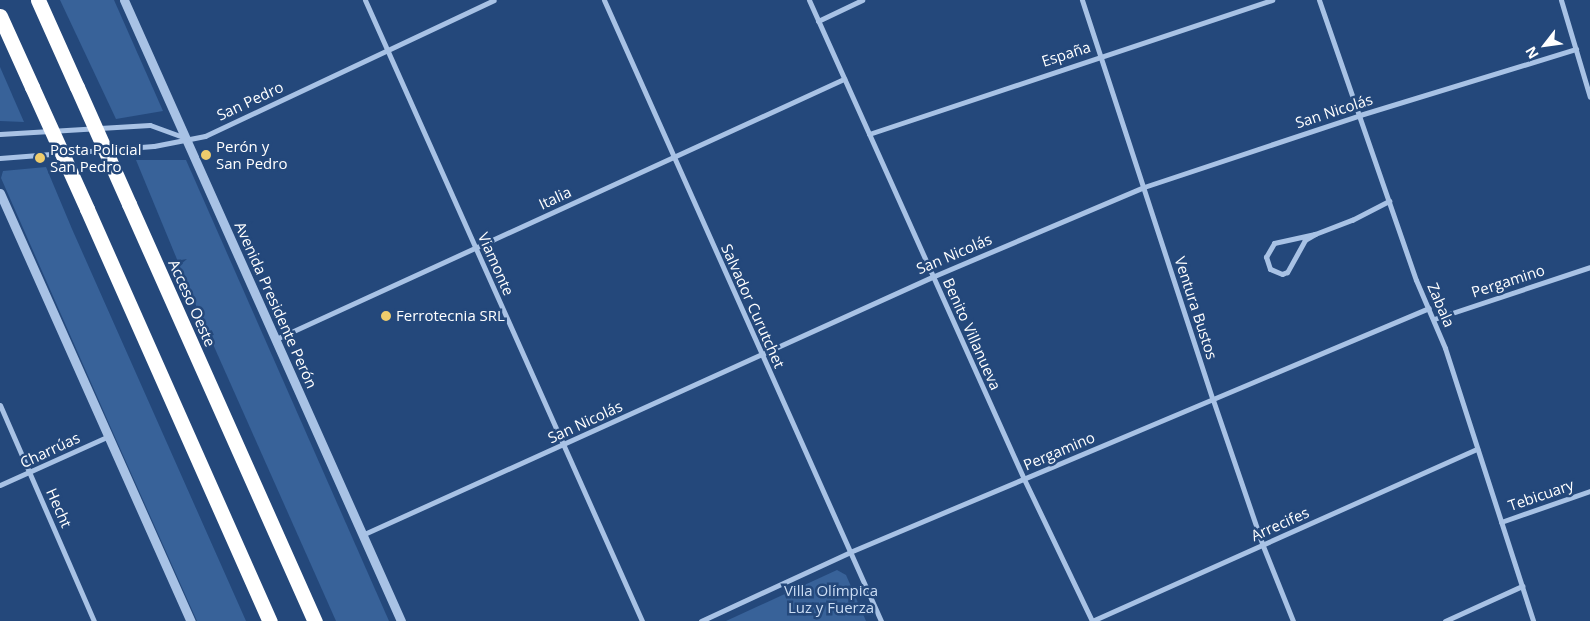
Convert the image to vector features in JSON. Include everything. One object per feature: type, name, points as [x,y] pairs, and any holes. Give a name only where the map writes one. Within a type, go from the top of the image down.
[{"type":"highway","name":"Acceso Oeste","points":[[38,0],[315,621]]},
{"type":"highway","points":[[0,16],[270,621]]},
{"type":"street","name":"Avenida Presidente Perón","points":[[124,0],[401,621]]},
{"type":"street","name":"Viamonte","points":[[365,0],[642,621]]},
{"type":"street","name":"San Pedro","points":[[0,158],[154,146],[187,138],[205,136],[494,0]]},
{"type":"street","name":"Salvador Curutchet","points":[[604,0],[760,354],[881,621]]},
{"type":"street","name":"Benito Villanueva","points":[[809,0],[1024,479],[1092,621]]},
{"type":"street","points":[[818,21],[862,0]]},
{"type":"street","name":"Ventura Bustos","points":[[1082,0],[1213,400],[1263,546],[1294,621]]},
{"type":"street","name":"España","points":[[869,134],[1272,0]]},
{"type":"street","name":"Zabala","points":[[1319,0],[1389,201],[1434,319],[1533,621]]},
{"type":"street","points":[[1561,0],[1590,97]]},
{"type":"street","name":"San Nicolás","points":[[362,534],[564,445],[932,277],[1144,187],[1360,115],[1576,49]]},
{"type":"street","name":"Italia","points":[[276,339],[844,78]]},
{"type":"street","points":[[0,134],[150,125],[187,138]]},
{"type":"street","points":[[0,193],[191,621]]},
{"type":"street","points":[[1315,234],[1305,240],[1287,272],[1270,269],[1266,257],[1274,243],[1315,234],[1352,220],[1389,201]]},
{"type":"street","name":"Pergamino","points":[[1434,319],[1590,267]]},
{"type":"street","name":"Pergamino","points":[[701,621],[850,552],[1429,308]]},
{"type":"street","name":"Hecht","points":[[0,404],[94,621]]},
{"type":"street","name":"Charrúas","points":[[0,485],[110,436]]},
{"type":"street","name":"Arrecifes","points":[[1092,621],[1477,449]]},
{"type":"street","name":"Tebicuary","points":[[1501,522],[1590,491]]},
{"type":"street","points":[[1445,621],[1522,586]]},
{"type":"green space","points":[[60,0],[114,0],[163,111],[116,119]]},
{"type":"green space","points":[[0,67],[24,122],[0,121]]},
{"type":"green space","points":[[136,160],[186,160],[389,621],[336,621],[200,315]]},
{"type":"green space","points":[[46,167],[246,621],[197,621],[1,178],[3,171]]},
{"type":"green space","name":"Villa Olímpica Luz y Fuerza","points":[[837,570],[846,575],[866,621],[726,621]]},
{"type":"place","name":"Perón y San Pedro","points":[[206,155]]},
{"type":"place","name":"Posta Policial San Pedro","points":[[40,158]]},
{"type":"place","name":"Ferrotecnia SRL","points":[[386,316]]}]
